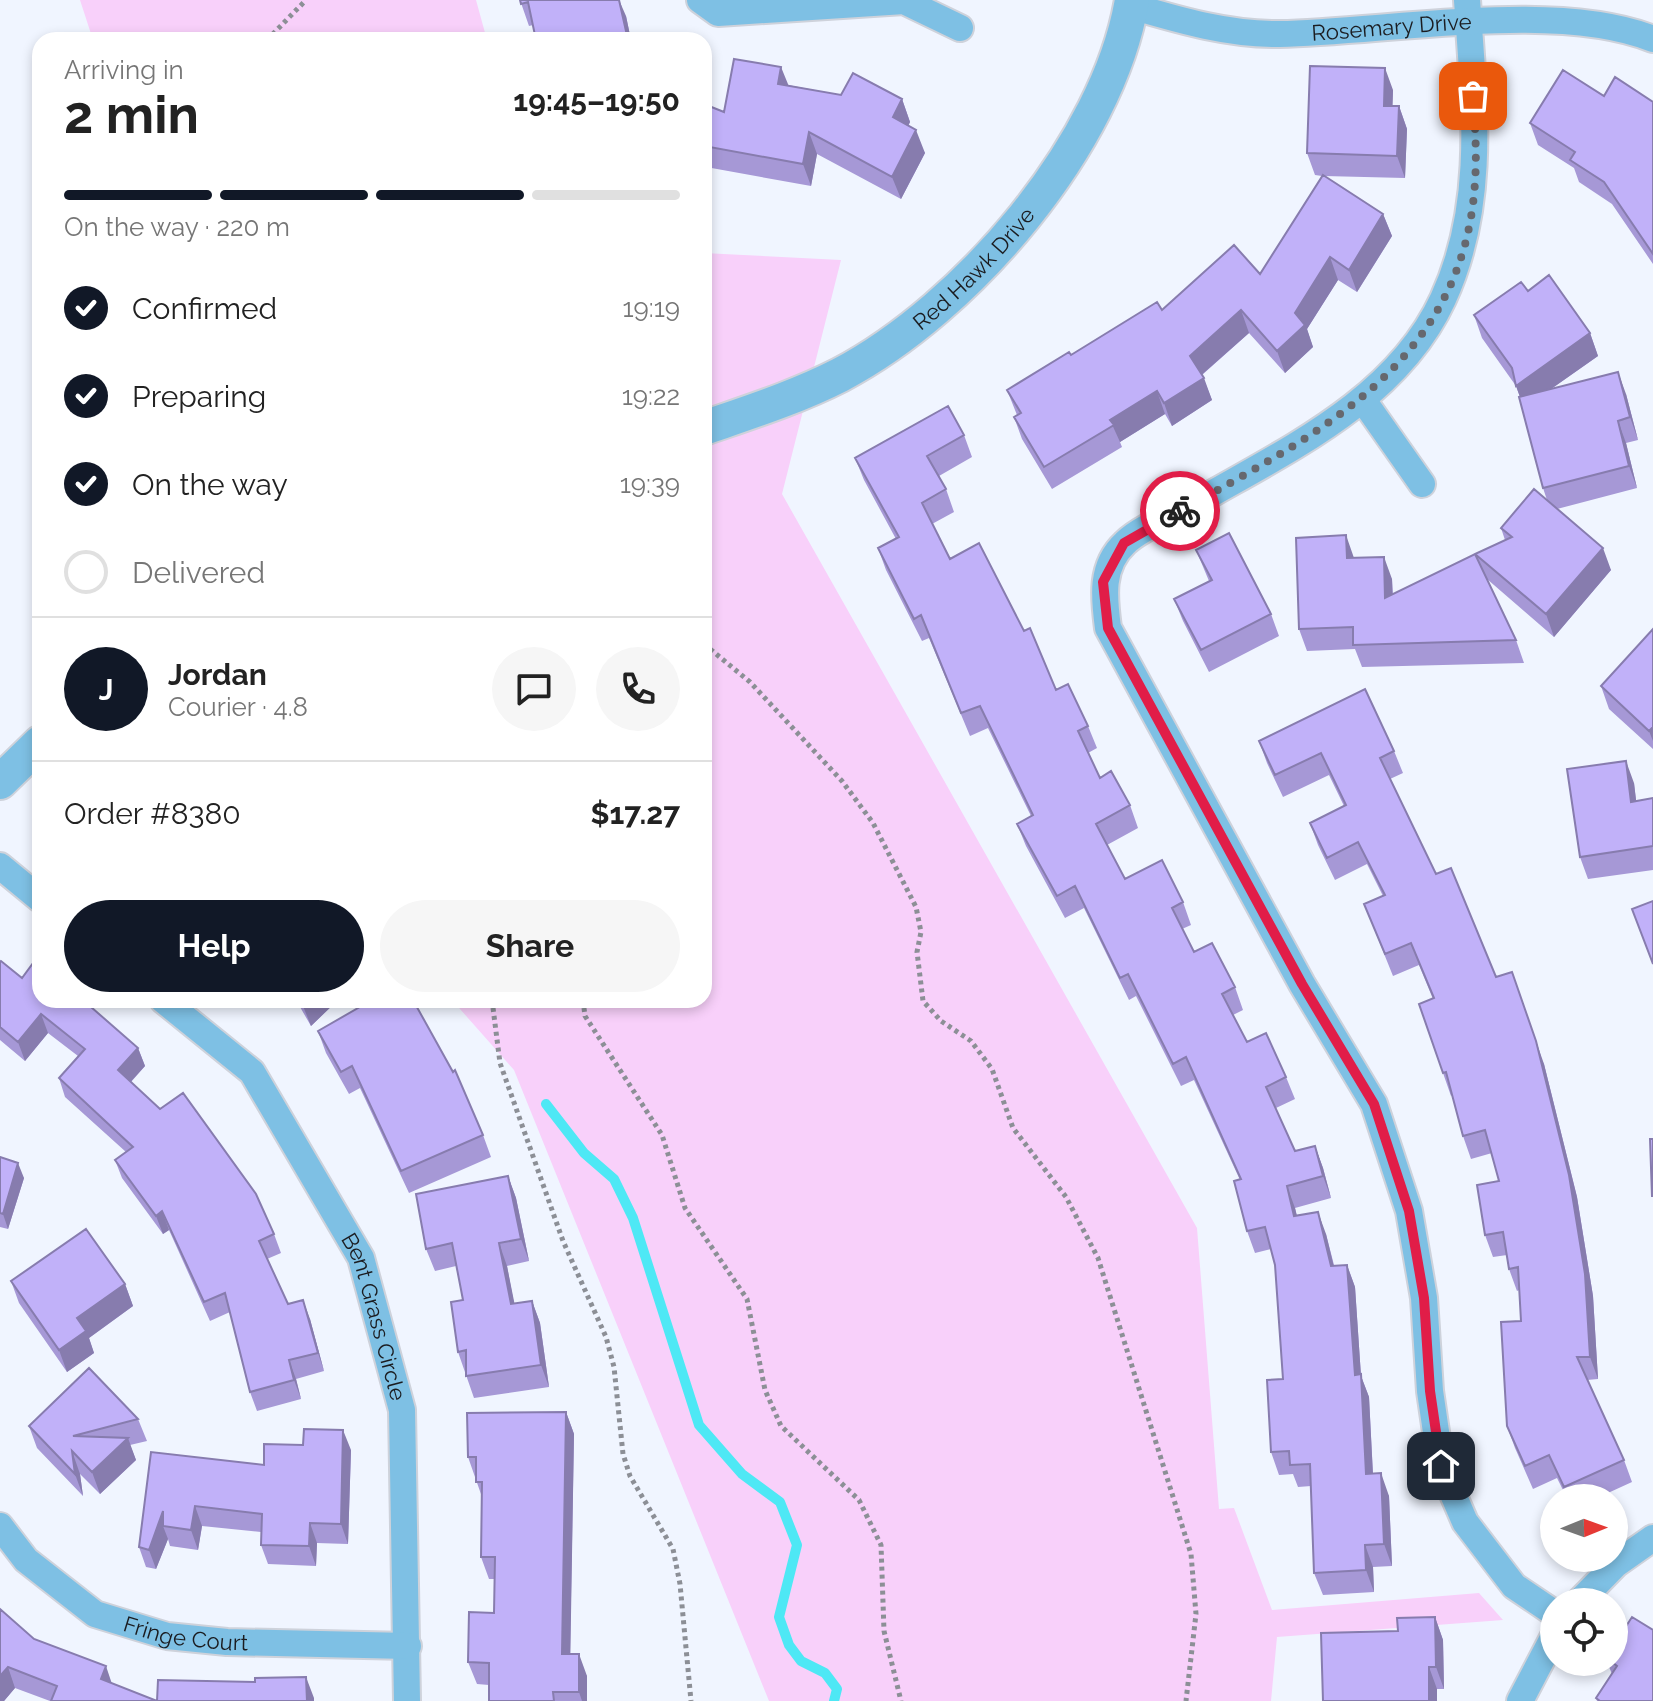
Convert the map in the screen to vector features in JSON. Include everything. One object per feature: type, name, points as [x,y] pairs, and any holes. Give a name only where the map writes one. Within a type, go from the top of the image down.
[{"type":"street","points":[[700,0],[718,13],[904,1],[960,28]]},
{"type":"street","name":"Rosemary Drive","points":[[1131,3],[1224,30],[1277,34],[1468,11],[1595,21],[1633,29],[1653,39]]},
{"type":"street","name":"Red Hawk Drive","points":[[712,425],[790,398],[841,374],[920,321],[962,286],[1027,214],[1077,140],[1107,78],[1131,3]]},
{"type":"street","points":[[1468,11],[1475,184],[1463,247],[1443,300],[1422,335],[1363,400],[1286,451],[1124,543],[1103,582],[1108,628],[1302,984],[1374,1104],[1409,1211],[1424,1298],[1430,1391],[1441,1466],[1465,1522],[1514,1586],[1540,1604]]},
{"type":"street","points":[[1363,400],[1422,484]]},
{"type":"street","points":[[0,782],[32,751]]},
{"type":"street","points":[[0,866],[32,892]]},
{"type":"street","name":"Bent Grass Circle","points":[[173,1008],[252,1072],[361,1258],[402,1410],[407,1701]]},
{"type":"street","name":"Fringe Court","points":[[0,1526],[26,1560],[95,1614],[167,1636],[227,1642],[408,1646]]},
{"type":"street","points":[[1593,1588],[1616,1564],[1653,1538]]},
{"type":"street","points":[[1520,1701],[1540,1663]]},
{"type":"path","points":[[275,32],[306,0]]},
{"type":"path","points":[[712,651],[750,682],[842,781],[873,823],[916,907],[921,932],[917,952],[923,1001],[941,1021],[971,1041],[992,1069],[1013,1128],[1066,1197],[1098,1258],[1191,1554],[1196,1614],[1186,1701]]},
{"type":"path","points":[[493,1008],[500,1063],[563,1241],[606,1337],[614,1367],[623,1454],[630,1476],[673,1549],[680,1584],[691,1701]]},
{"type":"path","points":[[584,1008],[585,1016],[662,1135],[685,1208],[747,1299],[765,1390],[781,1426],[859,1500],[881,1545],[884,1631],[901,1701]]},
{"type":"shaded area","points":[[80,0],[476,0],[485,32],[90,32]]},
{"type":"shaded area","points":[[712,253],[841,260],[782,494],[1197,1228],[1219,1509],[1234,1508],[1272,1610],[1479,1593],[1503,1620],[1277,1637],[1271,1701],[769,1701],[514,1070],[459,1008],[712,1008]]},
{"type":"building","points":[[520,0],[619,0],[626,32],[534,32],[528,2],[521,4]]},
{"type":"building","points":[[734,59],[781,67],[778,84],[841,95],[853,73],[902,99],[893,117],[916,130],[892,177],[809,132],[803,164],[712,147],[712,107],[724,112]]},
{"type":"building","points":[[1310,66],[1385,68],[1384,106],[1399,106],[1397,156],[1307,153]]},
{"type":"building","points":[[1563,70],[1604,96],[1615,77],[1653,102],[1653,254],[1604,182],[1570,160],[1575,152],[1530,123]]},
{"type":"building","points":[[1323,175],[1383,214],[1349,270],[1330,257],[1295,313],[1305,325],[1277,351],[1241,310],[1190,356],[1204,378],[1164,403],[1157,391],[1110,420],[1114,425],[1044,467],[1014,417],[1021,413],[1007,390],[1157,302],[1162,310],[1234,245],[1260,274]]},
{"type":"building","points":[[1549,275],[1590,333],[1516,386],[1512,368],[1474,315],[1521,282],[1528,291]]},
{"type":"building","points":[[1618,372],[1630,417],[1618,421],[1629,466],[1543,488],[1519,397]]},
{"type":"building","points":[[948,406],[964,435],[927,456],[946,489],[922,503],[950,559],[979,543],[1024,631],[1030,628],[1056,690],[1068,684],[1088,726],[1078,731],[1100,778],[1111,771],[1130,805],[1096,824],[1125,879],[1162,860],[1183,902],[1172,908],[1194,952],[1212,943],[1235,987],[1222,994],[1247,1042],[1266,1033],[1286,1077],[1266,1087],[1295,1151],[1315,1146],[1323,1176],[1287,1186],[1294,1216],[1318,1212],[1331,1266],[1347,1265],[1355,1375],[1361,1374],[1366,1474],[1381,1473],[1384,1544],[1365,1545],[1366,1570],[1314,1573],[1310,1464],[1290,1465],[1289,1451],[1271,1452],[1267,1380],[1283,1379],[1275,1265],[1265,1227],[1247,1231],[1234,1181],[1241,1179],[1186,1057],[1173,1064],[1128,974],[1120,978],[1075,886],[1057,896],[1017,824],[1033,815],[980,706],[961,713],[921,615],[914,619],[878,548],[899,537],[855,458]]},
{"type":"building","points":[[1534,489],[1603,548],[1546,614],[1475,554],[1512,537],[1501,528]]},
{"type":"building","points":[[1229,533],[1271,614],[1201,650],[1174,599],[1212,580],[1196,550]]},
{"type":"building","points":[[1346,535],[1347,558],[1384,557],[1385,598],[1475,554],[1516,640],[1353,645],[1353,627],[1299,629],[1296,538]]},
{"type":"building","points":[[1653,629],[1653,727],[1649,731],[1601,686]]},
{"type":"building","points":[[1365,689],[1394,751],[1380,758],[1436,874],[1451,868],[1496,977],[1512,972],[1536,1041],[1569,1175],[1585,1274],[1590,1357],[1577,1357],[1624,1460],[1571,1484],[1563,1484],[1549,1455],[1525,1466],[1507,1426],[1501,1322],[1521,1321],[1518,1267],[1509,1269],[1503,1232],[1485,1235],[1477,1185],[1499,1181],[1485,1130],[1463,1136],[1446,1072],[1443,1073],[1419,1004],[1434,998],[1411,943],[1385,954],[1364,904],[1385,895],[1358,842],[1327,858],[1310,823],[1346,805],[1321,753],[1275,775],[1259,741]]},
{"type":"building","points":[[1626,761],[1631,802],[1653,798],[1653,846],[1580,857],[1567,769]]},
{"type":"building","points":[[1653,901],[1653,964],[1632,909]]},
{"type":"building","points":[[0,962],[22,978],[32,964],[32,1008],[92,1008],[138,1048],[118,1070],[160,1109],[183,1093],[256,1194],[274,1234],[259,1241],[288,1304],[303,1300],[318,1353],[289,1360],[294,1380],[250,1392],[225,1293],[204,1302],[162,1211],[156,1216],[115,1160],[133,1147],[59,1078],[85,1049],[41,1014],[18,1042],[0,1027]]},
{"type":"building","points":[[358,1008],[417,1008],[453,1072],[455,1070],[483,1135],[401,1171],[352,1066],[341,1072],[318,1031]]},
{"type":"building","points":[[1650,1139],[1653,1139],[1653,1196],[1652,1196]]},
{"type":"building","points":[[0,1157],[18,1163],[3,1214],[0,1213]]},
{"type":"building","points":[[508,1176],[521,1239],[499,1243],[511,1304],[532,1301],[541,1365],[466,1376],[466,1350],[458,1352],[451,1302],[463,1300],[452,1243],[426,1249],[416,1194]]},
{"type":"building","points":[[86,1229],[125,1284],[77,1318],[86,1331],[59,1350],[11,1281]]},
{"type":"building","points":[[89,1368],[138,1419],[73,1436],[128,1438],[92,1472],[72,1451],[75,1474],[29,1426]]},
{"type":"building","points":[[566,1412],[562,1654],[579,1654],[579,1692],[553,1692],[554,1701],[489,1701],[489,1663],[468,1662],[469,1612],[494,1613],[495,1557],[481,1557],[482,1482],[476,1482],[476,1457],[468,1457],[467,1413]]},
{"type":"building","points":[[304,1429],[343,1430],[341,1524],[310,1523],[309,1546],[261,1545],[262,1514],[195,1506],[191,1530],[163,1526],[163,1511],[149,1550],[139,1547],[151,1452],[264,1465],[264,1444],[303,1445]]},
{"type":"building","points":[[0,1609],[34,1639],[106,1666],[101,1679],[157,1701],[51,1701],[57,1686],[8,1667],[0,1676]]},
{"type":"building","points":[[1435,1617],[1436,1667],[1429,1667],[1429,1701],[1323,1701],[1321,1633],[1398,1631],[1397,1618]]},
{"type":"building","points":[[1632,1617],[1653,1630],[1653,1701],[1600,1701],[1596,1698],[1610,1676],[1628,1676],[1628,1623]]},
{"type":"building","points":[[306,1677],[307,1701],[157,1701],[158,1680],[255,1682],[255,1678]]},
{"type":"waterway","points":[[546,1104],[584,1153],[614,1179],[633,1218],[699,1425],[742,1474],[780,1502],[797,1545],[779,1617],[789,1645],[801,1661],[825,1673],[837,1689],[834,1701]]},
{"type":"way so far","points":[[1180,511],[1286,451],[1363,400],[1422,335],[1443,300],[1463,247],[1475,184],[1473,96]]},
{"type":"route","points":[[1180,511],[1124,543],[1103,582],[1108,628],[1302,984],[1374,1104],[1409,1211],[1424,1298],[1430,1391],[1441,1466]]}]
